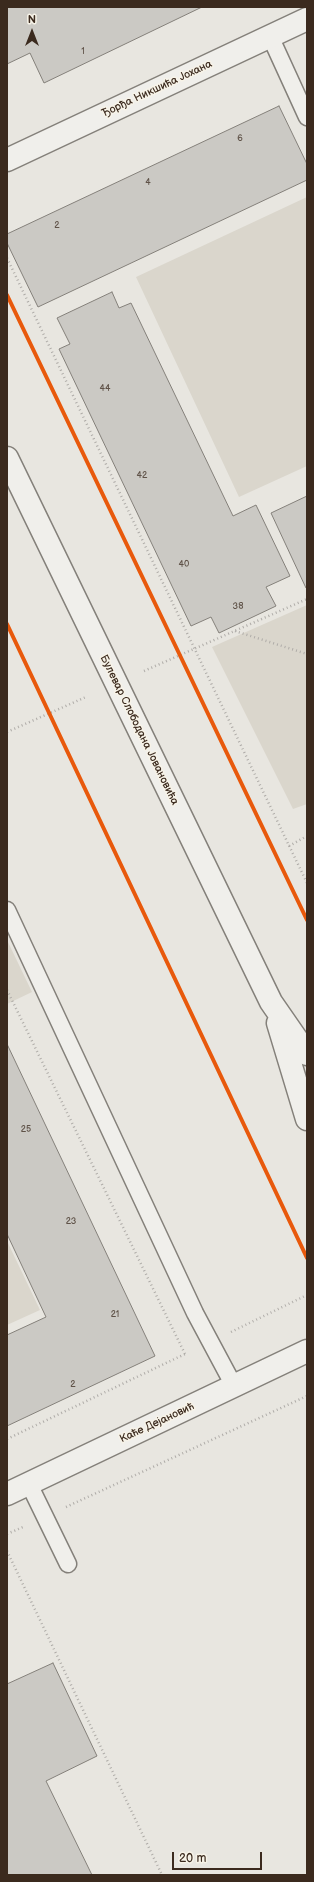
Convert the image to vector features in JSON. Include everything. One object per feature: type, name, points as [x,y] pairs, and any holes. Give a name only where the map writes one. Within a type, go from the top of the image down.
[{"type":"street","name":"Ђорђа Никшића Јохана","points":[[7,160],[307,18]]},
{"type":"street","name":"Булевар Слободана Јовановића","points":[[7,458],[271,1002],[307,1054]]},
{"type":"street","name":"Булевар Слободана Јовановића","points":[[271,1002],[307,1120]]},
{"type":"street","name":"Каће Дејановић","points":[[7,1494],[307,1352]]},
{"type":"lane","points":[[270,36],[307,117]]},
{"type":"lane","points":[[7,910],[192,1306],[234,1386]]},
{"type":"lane","points":[[29,1484],[68,1564]]},
{"type":"path","points":[[7,258],[307,883]]},
{"type":"path","points":[[144,671],[307,599]]},
{"type":"path","points":[[234,631],[307,654]]},
{"type":"path","points":[[176,648],[183,662]]},
{"type":"path","points":[[7,732],[86,697]]},
{"type":"path","points":[[46,707],[53,721]]},
{"type":"path","points":[[289,846],[307,836]]},
{"type":"path","points":[[7,990],[185,1354]]},
{"type":"path","points":[[7,1439],[307,1295]]},
{"type":"path","points":[[7,1534],[307,1396]]},
{"type":"path","points":[[7,1551],[162,1875]]},
{"type":"shaded area","points":[[307,197],[307,466],[239,497],[136,277]]},
{"type":"shaded area","points":[[307,605],[307,804],[293,809],[212,647]]},
{"type":"shaded area","points":[[7,940],[32,992],[7,1004]]},
{"type":"shaded area","points":[[7,1241],[40,1310],[7,1325]]},
{"type":"building","points":[[7,7],[202,7],[44,83],[30,53],[7,64]]},
{"type":"building","points":[[279,106],[307,164],[307,180],[38,307],[7,243],[7,234]]},
{"type":"building","points":[[112,292],[119,308],[131,303],[233,516],[256,505],[290,576],[266,587],[276,606],[219,633],[211,617],[191,626],[59,349],[70,344],[57,318]]},
{"type":"building","points":[[307,496],[307,587],[306,588],[271,513]]},
{"type":"building","points":[[7,1044],[155,1356],[7,1426],[7,1335],[46,1317],[7,1234]]},
{"type":"building","points":[[53,1663],[97,1756],[46,1781],[92,1875],[7,1875],[7,1684]]},
{"type":"cycle path","points":[[7,295],[307,920]]},
{"type":"cycle path","points":[[7,624],[307,1258]]}]
